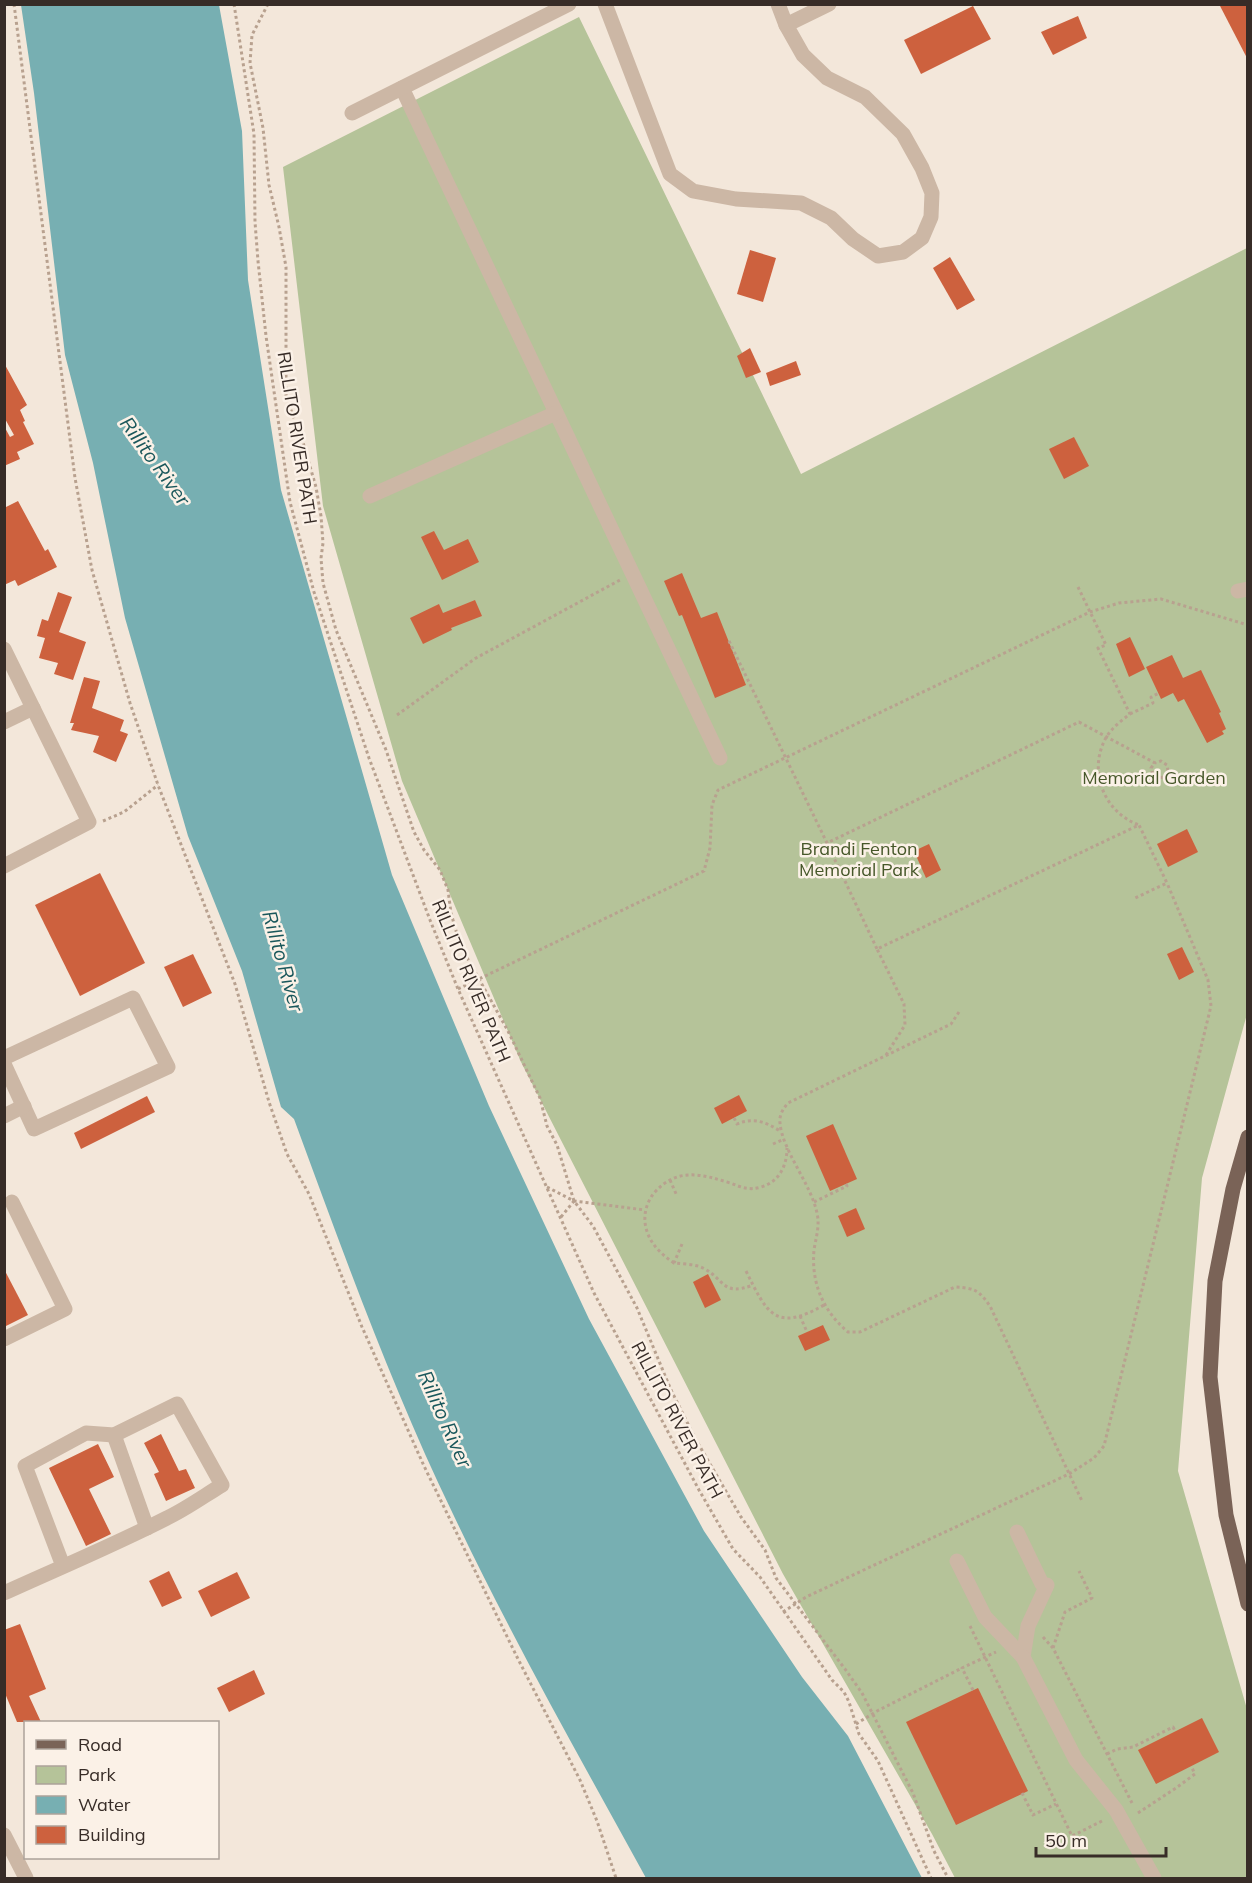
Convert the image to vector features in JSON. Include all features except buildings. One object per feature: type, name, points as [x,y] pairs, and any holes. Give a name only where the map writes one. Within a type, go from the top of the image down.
[{"type":"main road","points":[[1248,1137],[1233,1189],[1215,1281],[1210,1377],[1226,1515],[1248,1604]]},
{"type":"street","points":[[352,113],[569,4]]},
{"type":"street","points":[[605,4],[670,174],[693,191],[736,199],[801,203],[831,218],[853,239],[878,256],[903,252],[922,238],[931,217],[932,193],[922,168],[903,134],[865,97],[827,78],[803,55],[786,25],[778,4]]},
{"type":"street","points":[[786,25],[829,4]]},
{"type":"street","points":[[402,88],[720,758]]},
{"type":"street","points":[[370,496],[556,413]]},
{"type":"street","points":[[4,649],[89,822],[4,866]]},
{"type":"street","points":[[4,722],[33,708]]},
{"type":"street","points":[[4,1058],[133,998],[168,1067],[34,1129],[4,1064]]},
{"type":"street","points":[[4,1116],[24,1106]]},
{"type":"street","points":[[4,1339],[65,1309],[12,1202]]},
{"type":"street","points":[[4,1593],[168,1518],[222,1485],[177,1404],[114,1435],[86,1433],[25,1466],[63,1566]]},
{"type":"street","points":[[114,1435],[147,1528]]},
{"type":"street","points":[[1017,1532],[1042,1584],[1047,1585],[1028,1626],[1023,1657]]},
{"type":"street","points":[[957,1561],[985,1617],[1023,1657],[1076,1760],[1118,1814],[1154,1878]]},
{"type":"street","points":[[4,1835],[26,1878]]},
{"type":"path","points":[[14,4],[77,489],[92,570],[111,640],[158,784],[235,984],[268,1102],[287,1154],[309,1194],[362,1327],[424,1466],[580,1780],[597,1821],[616,1878]]},
{"type":"path","name":"RILLITO RIVER PATH","points":[[234,4],[254,134],[255,222],[259,271],[290,502],[314,592],[369,758],[458,989],[594,1293],[733,1549],[760,1577],[832,1680],[844,1692],[859,1734],[878,1761],[931,1878]]},
{"type":"path","points":[[268,4],[252,35],[250,63],[263,128],[269,185],[286,267],[286,397],[302,439],[316,487],[322,525],[323,583],[336,630],[386,750],[414,832],[424,850],[440,870],[448,890],[451,913],[460,945],[508,1031],[540,1098],[547,1126],[557,1144],[574,1201],[593,1226],[637,1308],[671,1390],[696,1440],[741,1517],[765,1550],[776,1578],[845,1669],[873,1714],[913,1793],[931,1843],[948,1878]]},
{"type":"path","points":[[397,715],[476,658],[632,574]]},
{"type":"path","points":[[1078,587],[1106,645],[1098,648],[1130,714]]},
{"type":"path","points":[[458,989],[705,871],[710,848],[712,805],[718,790],[1090,612],[1119,603],[1161,599],[1248,625]]},
{"type":"path","points":[[729,641],[904,1004],[905,1025],[885,1056]]},
{"type":"path","points":[[783,1612],[794,1604],[1069,1474],[1094,1458],[1104,1446],[1211,1006],[1208,980],[1167,883],[1139,825],[1130,822],[1117,812],[1103,793],[1097,766],[1107,737],[1118,723],[1153,702],[1151,697],[1159,693]]},
{"type":"path","points":[[827,843],[1079,722],[1155,763],[1161,761],[1167,765],[1168,771],[1165,777],[1158,778],[1153,775],[1151,768],[1155,763]]},
{"type":"path","points":[[89,822],[107,821],[124,812],[158,784]]},
{"type":"path","points":[[877,949],[1139,825]]},
{"type":"path","points":[[1133,899],[1167,883]]},
{"type":"path","points":[[959,1012],[951,1024],[788,1103],[781,1112],[780,1123],[784,1139],[818,1214],[814,1264],[819,1291],[824,1305],[836,1322],[848,1332],[860,1332],[955,1287],[969,1288],[980,1293],[990,1305],[1082,1501]]},
{"type":"path","points":[[734,1118],[737,1124],[746,1120],[757,1120],[782,1132]]},
{"type":"path","points":[[773,1144],[784,1139]]},
{"type":"path","points":[[753,1285],[740,1290],[724,1286],[713,1274],[700,1266],[674,1263],[654,1246],[647,1231],[645,1210],[651,1197],[670,1180],[689,1174],[703,1175],[743,1189],[760,1188],[773,1181],[782,1171],[787,1157],[787,1145]]},
{"type":"path","points":[[670,1180],[677,1196]]},
{"type":"path","points":[[814,1202],[847,1186],[846,1184]]},
{"type":"path","points":[[547,1187],[574,1201],[645,1210]]},
{"type":"path","points":[[561,1217],[574,1201]]},
{"type":"path","points":[[674,1263],[682,1244]]},
{"type":"path","points":[[746,1271],[767,1309],[779,1317],[800,1316],[824,1305]]},
{"type":"path","points":[[800,1316],[807,1332]]},
{"type":"path","points":[[1053,1648],[1065,1612],[1092,1598],[1079,1571]]},
{"type":"path","points":[[969,1624],[1072,1836],[1118,1814]]},
{"type":"path","points":[[856,1724],[962,1668]]},
{"type":"path","points":[[1107,1754],[1117,1749],[1133,1747],[1173,1727],[1175,1731]]},
{"type":"path","points":[[1138,1813],[1195,1774],[1191,1766]]},
{"type":"path","points":[[1023,1793],[1033,1815],[1056,1804]]},
{"type":"green space","name":"Brandi Fenton Memorial Park","points":[[579,17],[801,474],[1247,248],[1247,1014],[1202,1178],[1178,1471],[1247,1709],[1247,1878],[955,1878],[783,1574],[521,1062],[402,781],[323,506],[283,167]]},
{"type":"water","name":"Rillito River","points":[[21,5],[219,5],[242,131],[248,280],[281,490],[392,875],[489,1106],[589,1319],[704,1531],[802,1677],[848,1736],[922,1878],[646,1878],[571,1743],[453,1514],[388,1368],[294,1119],[281,1107],[242,971],[188,836],[125,618],[93,463],[65,355],[34,93]]},
{"type":"park label","name":"Memorial Garden","points":[[1154,778]]}]
